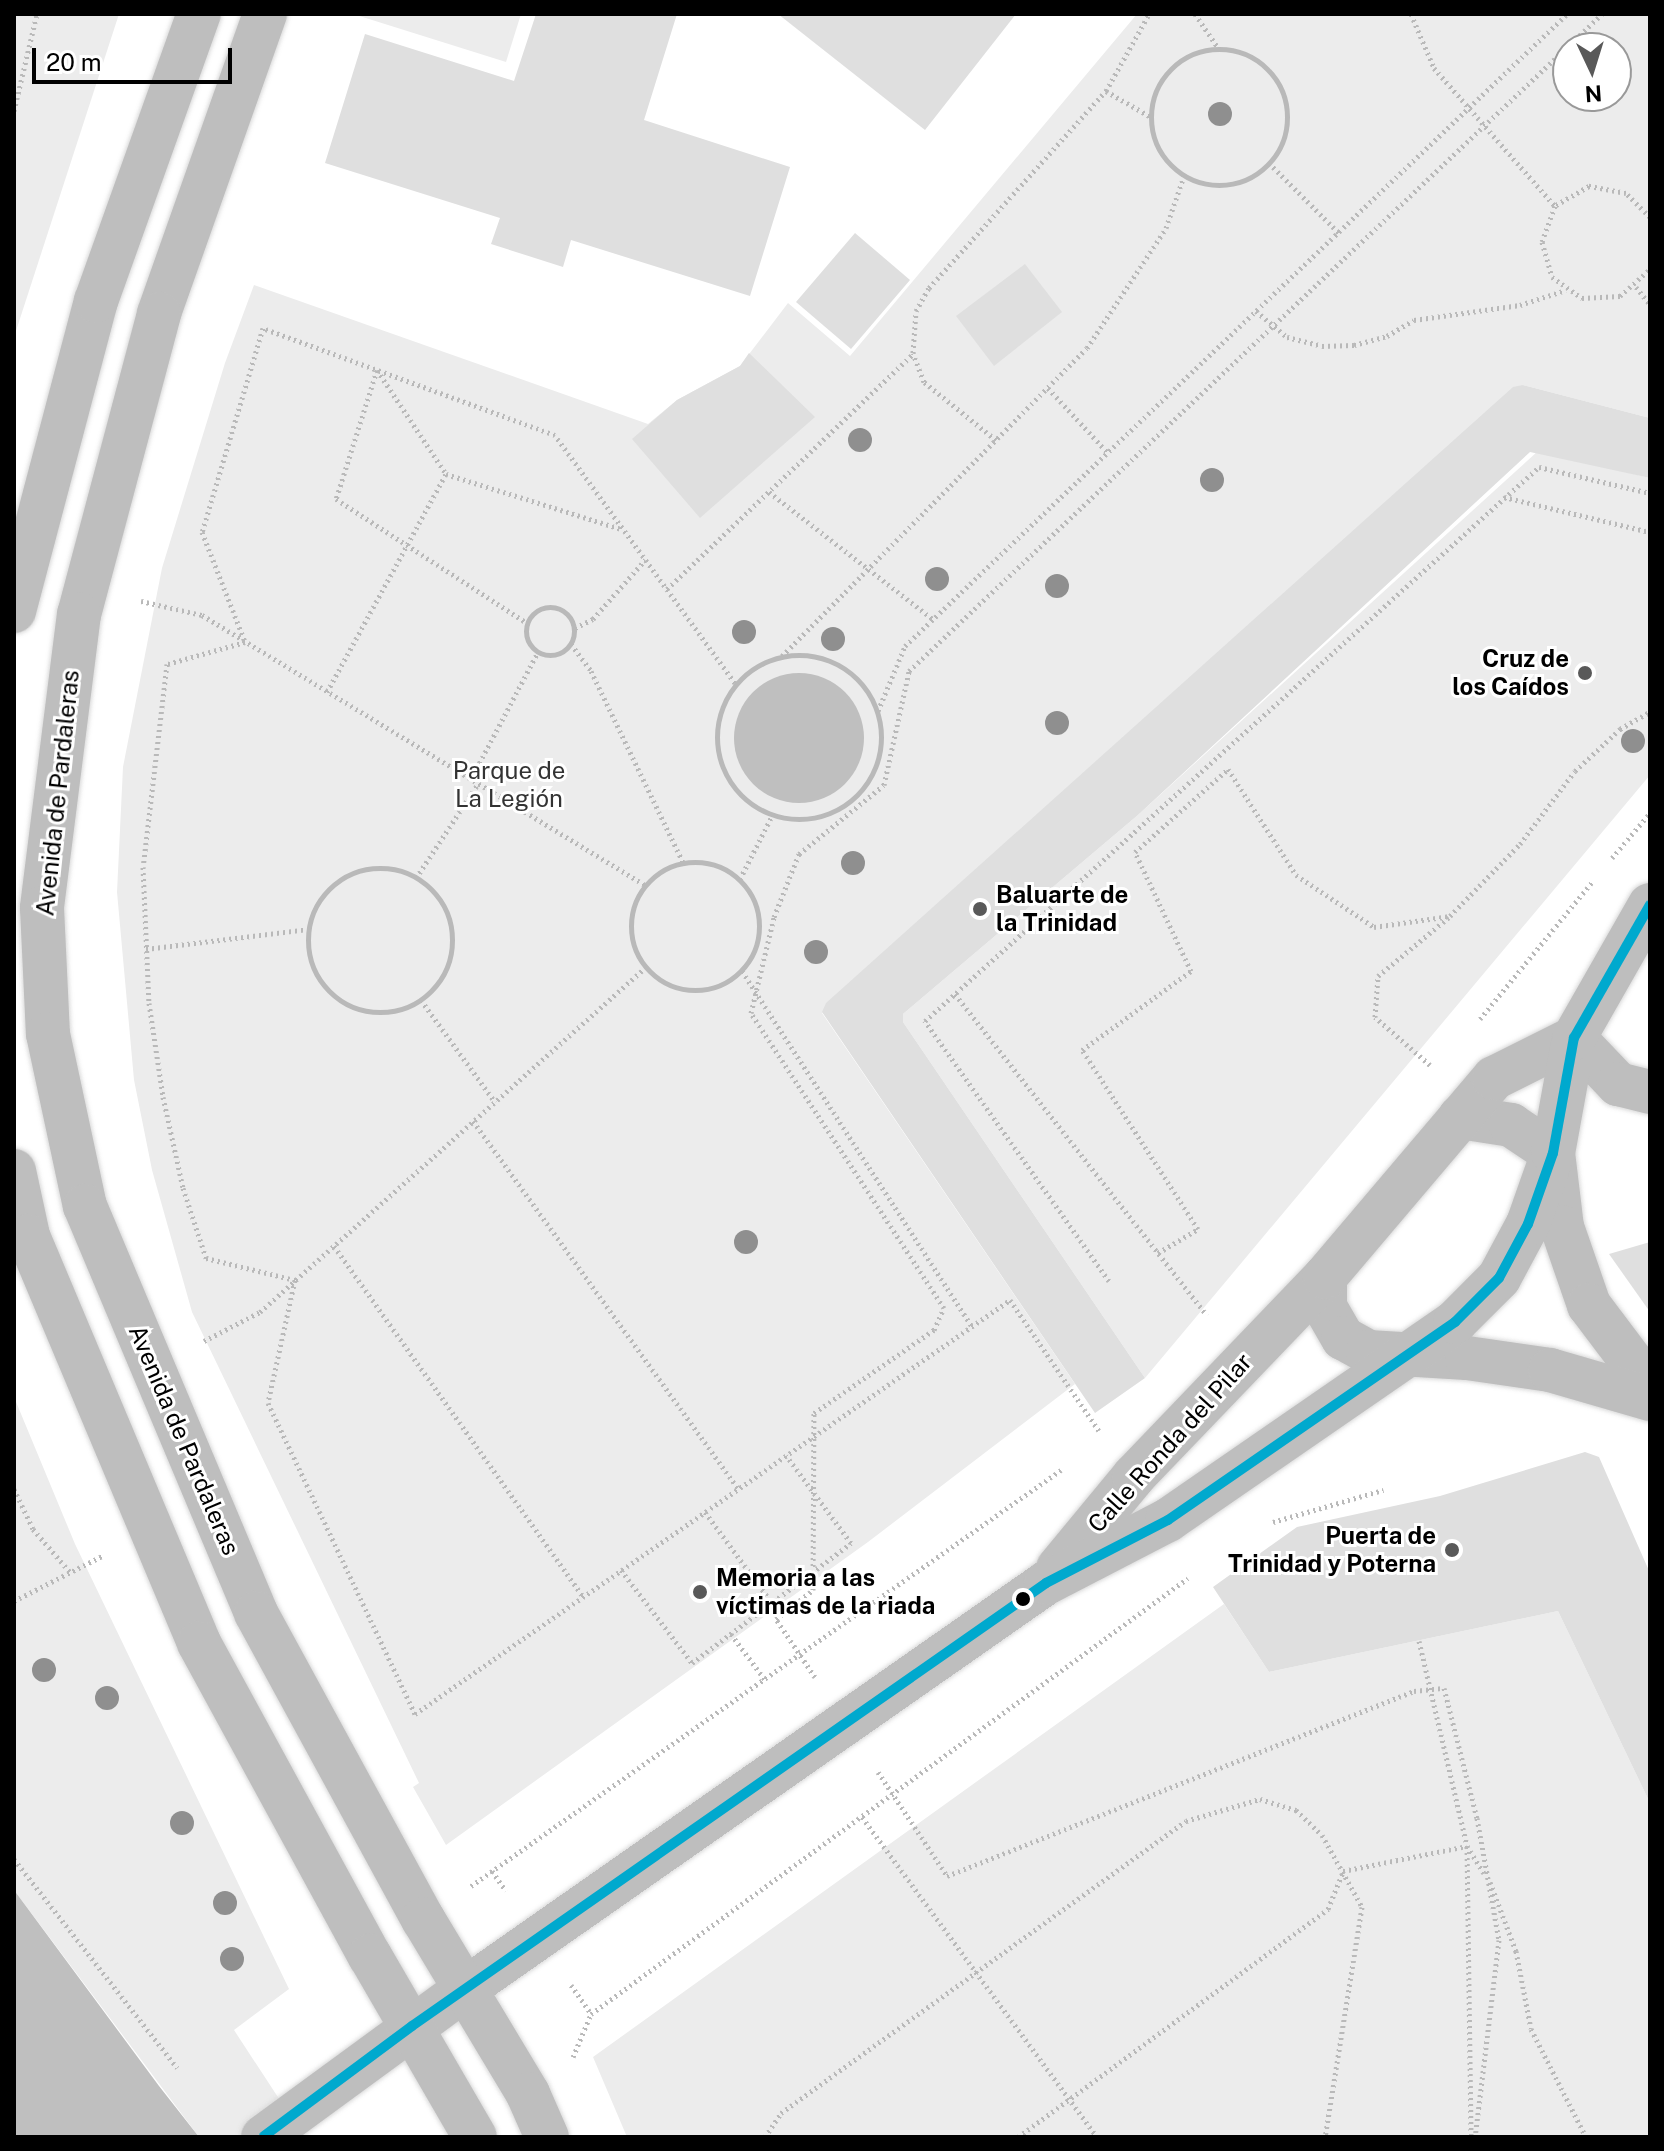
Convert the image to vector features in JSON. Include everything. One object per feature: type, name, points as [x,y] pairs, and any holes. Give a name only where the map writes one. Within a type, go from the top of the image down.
[{"type":"main road","points":[[14,611],[96,301],[199,14]]},
{"type":"main road","name":"Avenida de Pardaleras","points":[[265,14],[159,314],[79,614],[42,908],[48,1034],[85,1206],[256,1613],[423,1919],[528,2094],[547,2137]]},
{"type":"main road","points":[[1650,905],[1574,1038],[1618,1084],[1650,1092]]},
{"type":"main road","name":"Calle Ronda del Pilar","points":[[1046,1583],[1134,1476],[1325,1277],[1494,1078],[1574,1038]]},
{"type":"main road","name":"Calle Ronda del Pilar","points":[[1046,1583],[1168,1520],[1455,1322],[1499,1278],[1528,1224],[1553,1153],[1574,1038]]},
{"type":"main road","points":[[1460,1117],[1511,1125],[1553,1153],[1562,1227],[1589,1305],[1650,1386]]},
{"type":"main road","points":[[14,1171],[28,1236],[199,1643],[475,2137]]},
{"type":"main road","points":[[1325,1277],[1325,1307],[1343,1338],[1368,1352],[1404,1357],[1467,1358],[1550,1370],[1650,1399]]},
{"type":"main road","points":[[263,2137],[412,2026],[1046,1583]]},
{"type":"path","points":[[14,111],[37,14]]},
{"type":"path","points":[[996,440],[934,393],[913,353],[913,325],[929,288],[1106,91],[1149,14]]},
{"type":"path","points":[[1195,14],[1219,49]]},
{"type":"path","points":[[1411,14],[1434,68],[1555,206]]},
{"type":"path","points":[[878,711],[905,646],[1567,14]]},
{"type":"path","points":[[1473,2137],[1499,1940],[1444,1688],[1430,1689],[947,1876],[776,1619],[813,1590],[814,1413],[934,1330],[944,1308],[751,1013],[774,917],[799,854],[884,785],[909,671],[1602,14]]},
{"type":"path","points":[[1219,49],[1259,62],[1285,98],[1287,121],[1269,163],[1251,178],[1229,185],[1184,176],[1166,160],[1151,117],[1164,77],[1179,62],[1219,49]]},
{"type":"path","points":[[1106,91],[1151,117]]},
{"type":"path","points":[[1269,163],[1339,233]]},
{"type":"path","points":[[782,656],[822,657],[841,666],[869,694],[878,711],[882,731],[875,771],[850,802],[826,816],[772,816],[749,803],[718,760],[715,732],[721,706],[735,683],[782,656],[1087,348],[1166,228],[1184,176]]},
{"type":"path","points":[[1566,290],[1544,260],[1545,223],[1555,206],[1570,193],[1608,186],[1642,204],[1650,217]]},
{"type":"path","points":[[1256,311],[1287,337],[1322,346],[1354,345],[1387,336],[1414,320],[1520,305],[1566,290],[1601,300],[1636,287],[1650,269]]},
{"type":"path","points":[[1636,287],[1650,304]]},
{"type":"path","points":[[245,642],[202,532],[263,328],[555,435],[735,683]]},
{"type":"path","points":[[667,589],[913,353]]},
{"type":"path","points":[[377,370],[446,474],[623,529]]},
{"type":"path","points":[[377,370],[336,499],[527,623]]},
{"type":"path","points":[[1048,388],[1108,453]]},
{"type":"path","points":[[1109,1281],[925,1021],[1539,467],[1650,493]]},
{"type":"path","points":[[327,692],[446,474]]},
{"type":"path","points":[[769,492],[933,619]]},
{"type":"path","points":[[1504,497],[1650,532]]},
{"type":"path","points":[[574,628],[593,619],[645,560]]},
{"type":"path","points":[[155,604],[202,615],[645,885]]},
{"type":"path","points":[[571,644],[553,655],[538,652],[527,639],[527,623],[537,611],[552,606],[567,613],[574,628],[571,644],[591,671],[683,862]]},
{"type":"path","points":[[245,642],[167,664],[146,835],[146,949],[163,1097],[183,1188],[206,1258],[295,1280]]},
{"type":"path","points":[[471,779],[538,652]]},
{"type":"path","points":[[1437,1070],[1375,1017],[1378,976],[1450,916],[1520,844],[1575,771],[1620,729],[1650,712]]},
{"type":"path","points":[[1158,1253],[1198,1229],[1082,1050],[1191,971],[1135,852],[1228,769],[1296,875],[1374,927],[1450,916]]},
{"type":"path","points":[[416,878],[478,784]]},
{"type":"path","points":[[740,879],[772,816]]},
{"type":"path","points":[[683,862],[723,867],[740,879],[753,895],[759,925],[754,954],[742,971],[705,991],[662,982],[645,968],[630,927],[645,885],[683,862]]},
{"type":"path","points":[[382,869],[416,878],[448,913],[453,937],[449,962],[421,1000],[376,1012],[332,994],[317,975],[308,929],[315,907],[349,876],[382,869]]},
{"type":"path","points":[[146,949],[308,929]]},
{"type":"path","points":[[206,1341],[260,1312],[645,968]]},
{"type":"path","points":[[742,971],[972,1326]]},
{"type":"path","points":[[955,994],[1202,1309]]},
{"type":"path","points":[[421,1000],[495,1102]]},
{"type":"path","points":[[473,1121],[738,1489]]},
{"type":"path","points":[[334,1246],[583,1597]]},
{"type":"path","points":[[295,1280],[268,1403],[415,1714],[1010,1300],[1105,1439]]},
{"type":"path","points":[[621,1570],[692,1663],[851,1543],[786,1455]]},
{"type":"path","points":[[423,1919],[766,1681],[1067,1466]]},
{"type":"path","points":[[14,1489],[33,1529],[70,1572]]},
{"type":"path","points":[[1260,1525],[1383,1490]]},
{"type":"path","points":[[705,1512],[772,1603]]},
{"type":"path","points":[[14,1601],[152,1532]]},
{"type":"path","points":[[568,2070],[591,2014],[1193,1575]]},
{"type":"path","points":[[730,1633],[766,1681]]},
{"type":"path","points":[[1419,1641],[1467,1846],[1473,2137]]},
{"type":"path","points":[[765,2137],[781,2113],[1186,1821],[1222,1807],[1260,1799],[1296,1810],[1322,1835],[1362,1907],[1325,2137]]},
{"type":"path","points":[[862,1817],[1097,2137]]},
{"type":"path","points":[[1343,1871],[1467,1846]]},
{"type":"path","points":[[1467,1846],[1487,1878],[1516,1951],[1531,2029],[1586,2137]]},
{"type":"path","points":[[14,1859],[177,2068]]},
{"type":"path","points":[[1018,2137],[1328,1909],[1343,1871]]},
{"type":"green space","points":[[14,14],[119,14],[14,337]]},
{"type":"green space","points":[[353,14],[521,14],[506,62]]},
{"type":"green space","name":"Parque de La Legión","points":[[1137,14],[1650,14],[1650,418],[1523,385],[822,1013],[1075,1384],[868,1542],[446,1845],[413,1787],[419,1783],[192,1312],[152,1170],[134,1080],[117,892],[123,767],[162,568],[225,363],[254,285],[648,424],[677,400],[740,366],[788,303],[850,356]]},
{"type":"green space","points":[[1538,451],[1650,478],[1650,775],[1145,1378],[903,1022],[903,1014],[1138,815]]},
{"type":"green space","points":[[14,1397],[75,1544],[289,1989],[234,2030],[304,2137],[199,2137],[14,1890]]},
{"type":"green space","points":[[1224,1604],[1269,1672],[1558,1611],[1650,1803],[1650,2137],[627,2137],[593,2057]]},
{"type":"shaded area","points":[[799,673],[824,678],[845,692],[859,713],[864,738],[859,763],[845,784],[824,798],[799,803],[774,798],[753,784],[739,763],[734,738],[739,713],[753,692],[774,678]]},
{"type":"shaded area","points":[[14,1890],[159,2086],[199,2137],[14,2137]]},
{"type":"building","points":[[536,14],[677,14],[644,120],[790,167],[750,296],[571,240],[563,267],[491,244],[500,218],[325,163],[365,34],[514,81]]},
{"type":"building","points":[[778,14],[1016,14],[925,130]]},
{"type":"building","points":[[855,233],[910,280],[851,349],[796,302]]},
{"type":"building","points":[[1025,264],[1062,312],[994,366],[956,316]]},
{"type":"building","points":[[749,353],[815,417],[700,518],[632,439],[677,400],[740,366]]},
{"type":"building","name":"Baluarte de la Trinidad","points":[[1523,385],[1650,418],[1650,478],[1530,452],[1138,815],[903,1014],[903,1022],[1145,1378],[1095,1413],[822,1012],[826,1003],[1513,387]]},
{"type":"building","points":[[1650,1242],[1650,1312],[1609,1254]]},
{"type":"building","name":"Puerta de Trinidad y Poterna","points":[[1585,1452],[1599,1457],[1650,1573],[1650,1803],[1558,1611],[1269,1672],[1213,1587],[1297,1527],[1440,1496]]},
{"type":"transit line","points":[[264,2136],[412,2026],[1046,1583],[1168,1520],[1455,1322],[1499,1278],[1528,1224],[1553,1153],[1574,1038],[1650,905]]},
{"type":"place","name":"Cruz de los Caídos","points":[[1585,673]]},
{"type":"place","name":"Baluarte de la Trinidad","points":[[980,909]]},
{"type":"place","name":"Puerta de Trinidad y Poterna","points":[[1452,1550]]},
{"type":"place","name":"Memoria a las víctimas de la riada","points":[[700,1592]]}]
